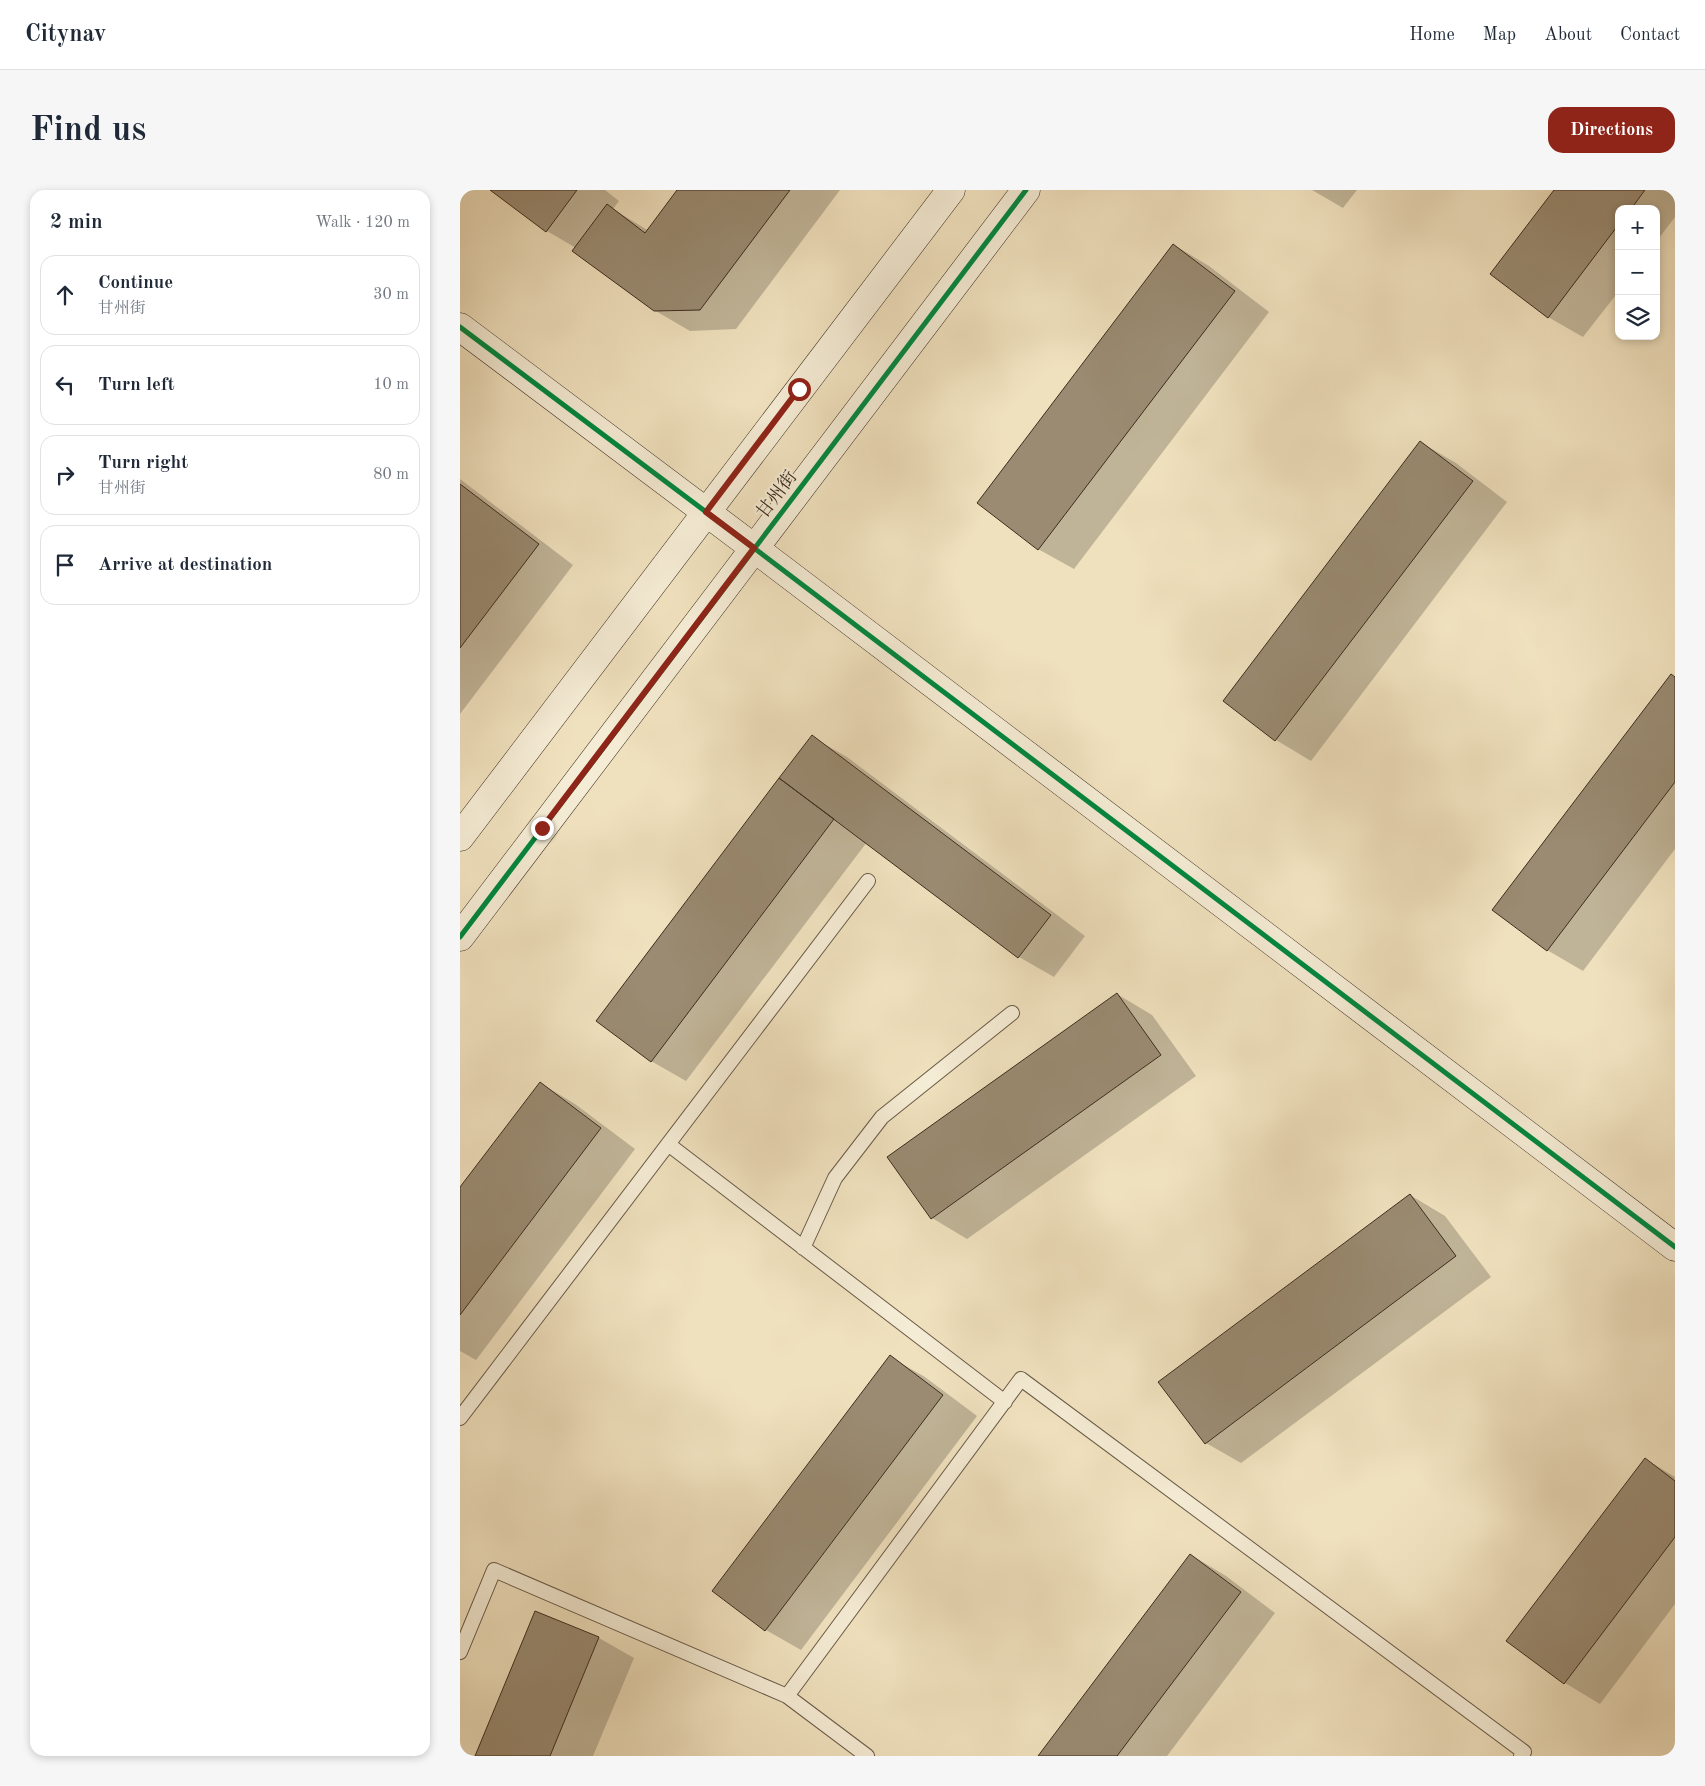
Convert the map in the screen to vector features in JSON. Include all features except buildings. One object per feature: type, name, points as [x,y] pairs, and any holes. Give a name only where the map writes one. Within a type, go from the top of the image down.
[{"type":"street","points":[[460,837],[951,190]]},
{"type":"street","name":"甘州街","points":[[460,937],[1026,190]]},
{"type":"street","points":[[460,327],[1675,1247]]},
{"type":"lane","points":[[460,1418],[868,881]]},
{"type":"lane","points":[[803,1248],[835,1178],[882,1117],[1012,1013]]},
{"type":"lane","points":[[668,1144],[1005,1402]]},
{"type":"lane","points":[[787,1696],[1022,1379],[1524,1752],[1522,1756]]},
{"type":"lane","points":[[460,1652],[494,1570],[787,1696],[867,1756]]},
{"type":"cycle path","points":[[460,937],[1026,190]]},
{"type":"cycle path","points":[[460,327],[1675,1247]]},
{"type":"route","points":[[542,828],[754,548],[706,512],[799,389]]}]
